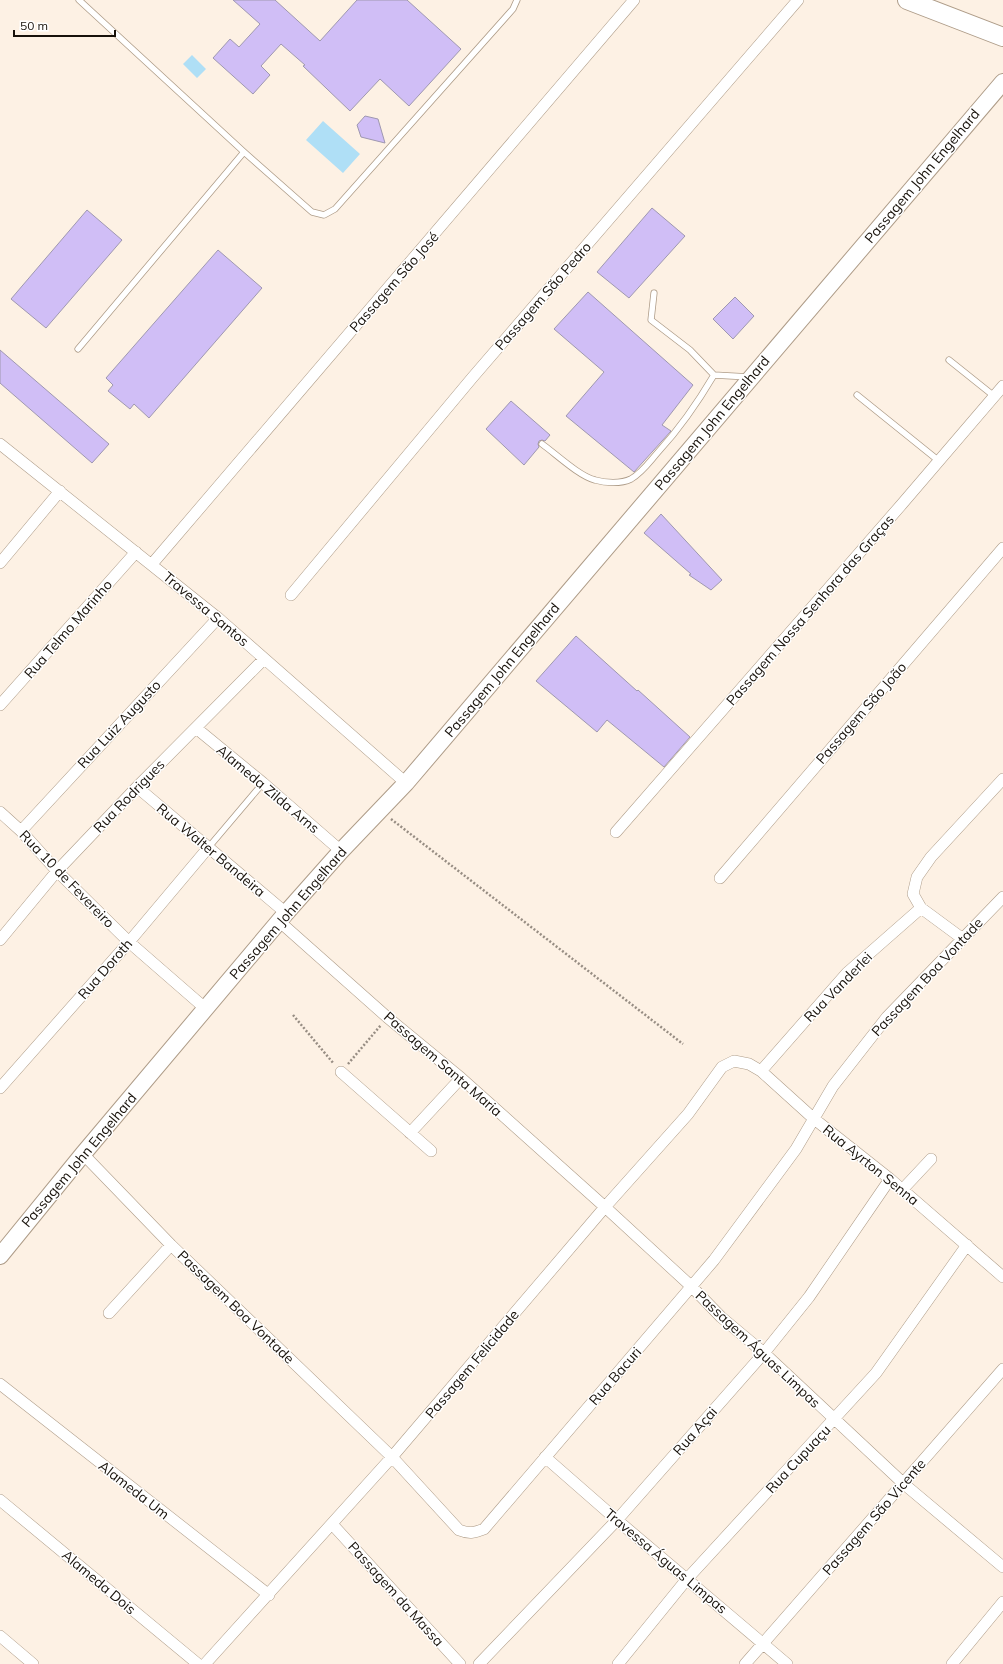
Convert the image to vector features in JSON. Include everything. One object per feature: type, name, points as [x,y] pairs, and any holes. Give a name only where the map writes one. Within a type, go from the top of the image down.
[{"type":"main road","points":[[907,0],[1003,37]]},
{"type":"main road","name":"Passagem John Engelhard","points":[[0,1256],[83,1154],[283,918],[341,851],[406,783],[1003,82]]},
{"type":"street","name":"Passagem São José","points":[[152,564],[634,0]]},
{"type":"street","name":"Passagem São Pedro","points":[[291,595],[472,378],[798,0]]},
{"type":"street","name":"Passagem Nossa Senhora das Graças","points":[[616,832],[1003,386]]},
{"type":"street","name":"Travessa Santos","points":[[0,444],[218,618],[406,783]]},
{"type":"street","points":[[0,563],[60,491]]},
{"type":"street","name":"Passagem São João","points":[[720,878],[1003,548]]},
{"type":"street","name":"Rua Telmo Marinho","points":[[0,705],[136,552]]},
{"type":"street","name":"Rua Luiz Augusto","points":[[21,831],[218,618]]},
{"type":"street","name":"Rua Rodrigues","points":[[0,940],[57,871],[137,787],[264,659]]},
{"type":"street","name":"Alameda Zilda Arns","points":[[196,728],[341,851]]},
{"type":"street","points":[[963,939],[921,908],[913,894],[917,877],[931,857],[1003,779]]},
{"type":"street","name":"Rua Walter Bandeira","points":[[137,787],[208,848],[283,918]]},
{"type":"street","name":"Rua 10 de Fevereiro","points":[[0,812],[21,831],[57,871],[129,942],[206,1009]]},
{"type":"street","name":"Rua Doroth","points":[[0,1088],[129,942],[208,848]]},
{"type":"street","name":"Passagem Boa Vontade","points":[[813,1118],[833,1086],[887,1017],[1003,897]]},
{"type":"street","name":"Rua Vanderlei","points":[[761,1071],[847,973],[921,908]]},
{"type":"street","name":"Passagem Santa Maria","points":[[283,918],[387,1017],[461,1078],[605,1207]]},
{"type":"street","name":"Rua Ayrton Senna","points":[[734,1061],[749,1064],[761,1071],[813,1118],[890,1179],[1003,1277]]},
{"type":"street","name":"Passagem Felicidade","points":[[205,1664],[269,1595],[392,1457],[605,1207],[688,1114],[722,1068],[734,1061]]},
{"type":"street","points":[[341,1072],[431,1151]]},
{"type":"street","points":[[410,1133],[461,1078]]},
{"type":"street","name":"Rua Bacuri","points":[[392,1457],[459,1530],[466,1533],[475,1533],[484,1529],[714,1260],[796,1149],[813,1118]]},
{"type":"street","name":"Passagem Boa Vontade","points":[[83,1154],[171,1245],[392,1457]]},
{"type":"street","points":[[902,1190],[932,1160]]},
{"type":"street","name":"Rua Açai","points":[[479,1664],[617,1520],[764,1353],[808,1297],[890,1179]]},
{"type":"street","name":"Passagem Águas Limpas","points":[[605,1207],[692,1287],[721,1317],[764,1353],[904,1484],[1003,1567]]},
{"type":"street","points":[[109,1313],[171,1245]]},
{"type":"street","name":"Rua Cupuaçu","points":[[618,1664],[687,1579],[876,1373],[967,1245]]},
{"type":"street","name":"Passagem São Vicente","points":[[745,1664],[1003,1369]]},
{"type":"street","name":"Alameda Um","points":[[0,1384],[269,1595]]},
{"type":"street","name":"Travessa Águas Limpas","points":[[546,1457],[617,1520],[763,1642],[787,1664]]},
{"type":"street","name":"Alameda Dois","points":[[0,1500],[198,1664]]},
{"type":"street","name":"Passagem da Massa","points":[[332,1524],[460,1664]]},
{"type":"street","points":[[952,1664],[1003,1602]]},
{"type":"street","points":[[0,1636],[34,1664]]},
{"type":"lane","points":[[79,0],[244,152],[312,212],[319,215],[328,214],[335,209],[513,9],[517,0]]},
{"type":"lane","points":[[78,349],[244,152]]},
{"type":"lane","points":[[654,293],[650,320],[690,350],[714,374],[751,377]]},
{"type":"lane","points":[[949,360],[994,396]]},
{"type":"lane","points":[[542,444],[578,472],[594,480],[614,482],[629,480],[642,472],[676,432],[696,406],[714,374]]},
{"type":"lane","points":[[857,394],[939,461]]},
{"type":"lane","points":[[208,848],[263,784]]},
{"type":"path","points":[[379,810],[683,1044]]},
{"type":"path","points":[[293,1015],[341,1072],[387,1017]]},
{"type":"water","points":[[192,55],[206,69],[197,78],[183,64]]},
{"type":"water","points":[[323,121],[360,154],[343,173],[306,140]]},
{"type":"building","points":[[233,0],[275,0],[320,41],[357,0],[407,0],[461,49],[409,106],[380,79],[350,111],[303,66],[305,65],[281,44],[261,66],[270,75],[253,94],[213,58],[230,39],[239,47],[260,24]]},
{"type":"building","points":[[365,116],[378,119],[385,143],[361,137],[357,125]]},
{"type":"building","points":[[652,208],[685,236],[629,298],[597,272]]},
{"type":"building","points":[[87,210],[122,240],[46,328],[11,299]]},
{"type":"building","points":[[218,250],[262,288],[149,418],[134,404],[130,409],[108,391],[113,385],[106,378]]},
{"type":"building","points":[[588,292],[693,385],[662,425],[671,431],[634,472],[566,416],[604,372],[554,329]]},
{"type":"building","points":[[735,297],[754,316],[733,339],[713,319]]},
{"type":"building","points":[[0,350],[109,444],[92,463],[0,383]]},
{"type":"building","points":[[511,401],[550,435],[545,441],[539,441],[539,447],[524,465],[486,429]]},
{"type":"building","points":[[661,514],[722,580],[711,590],[689,575],[691,574],[644,533]]},
{"type":"building","points":[[576,636],[690,737],[664,767],[607,720],[597,732],[536,681]]}]
